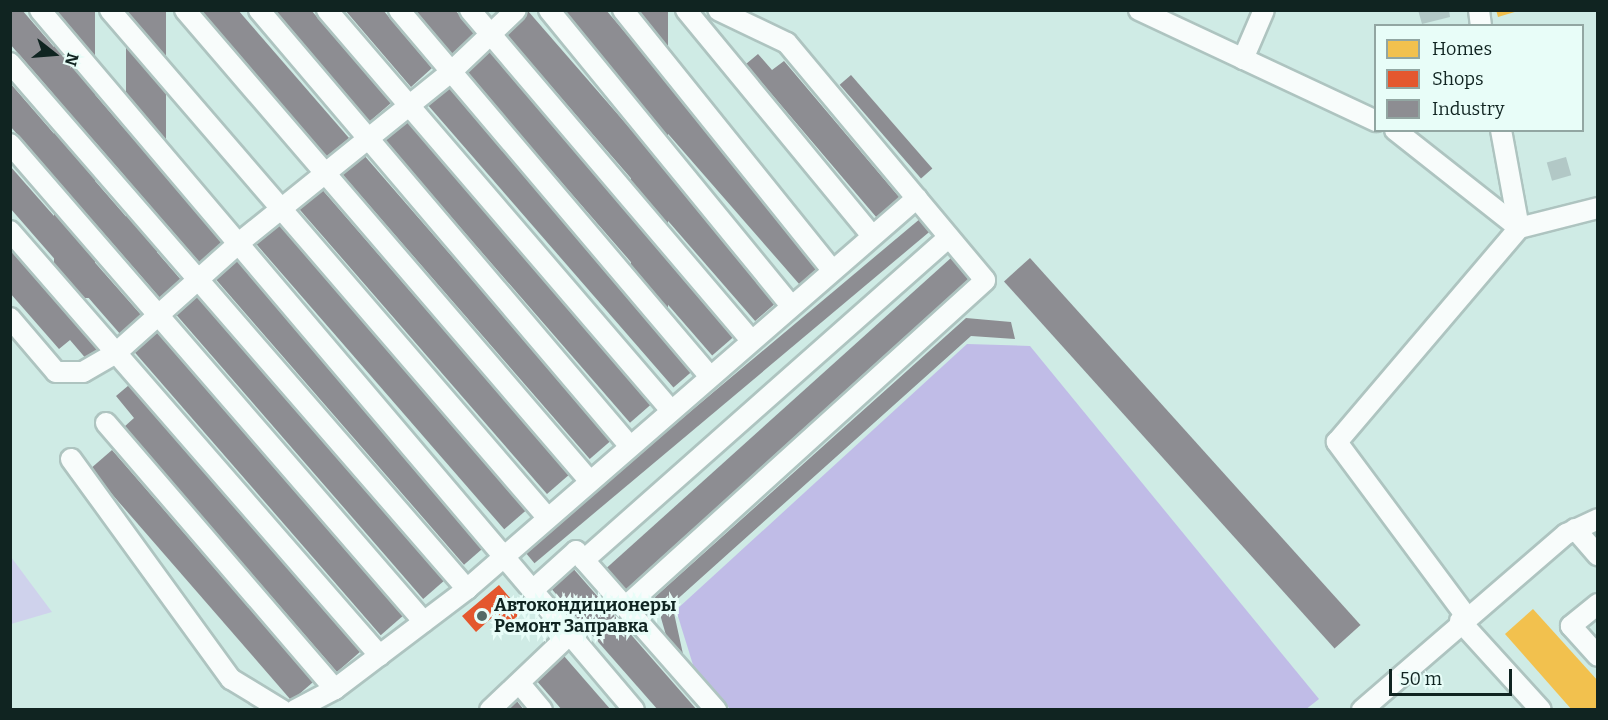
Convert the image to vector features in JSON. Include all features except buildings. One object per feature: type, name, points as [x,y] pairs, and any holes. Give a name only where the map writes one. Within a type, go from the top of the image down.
[{"type":"street","points":[[40,10],[240,242],[634,710]]},
{"type":"street","points":[[110,10],[546,516]]},
{"type":"street","points":[[185,10],[588,479]]},
{"type":"street","points":[[259,10],[628,444]]},
{"type":"street","points":[[327,10],[669,408]]},
{"type":"street","points":[[399,10],[708,375]]},
{"type":"street","points":[[470,10],[751,340]]},
{"type":"street","points":[[10,318],[56,372],[83,372],[116,353],[240,242],[452,71],[516,10]]},
{"type":"street","points":[[549,10],[790,304]]},
{"type":"street","points":[[622,10],[832,270]]},
{"type":"street","points":[[686,10],[872,236]]},
{"type":"street","points":[[626,607],[985,280],[787,44],[718,10]]},
{"type":"street","points":[[1140,10],[1374,121]]},
{"type":"street","points":[[1243,59],[1264,10]]},
{"type":"street","points":[[10,63],[467,589]]},
{"type":"street","points":[[1398,132],[1519,228]]},
{"type":"street","points":[[1501,132],[1519,228]]},
{"type":"street","points":[[10,144],[424,622]]},
{"type":"street","points":[[295,710],[335,689],[467,589],[669,408],[917,198]]},
{"type":"street","points":[[1541,710],[1463,619],[1337,442],[1519,228],[1598,208]]},
{"type":"street","points":[[10,231],[380,656]]},
{"type":"street","points":[[584,560],[949,237]]},
{"type":"street","points":[[106,423],[335,689]]},
{"type":"street","points":[[71,459],[231,678],[282,710]]},
{"type":"street","points":[[1362,710],[1463,619],[1575,529],[1598,519]]},
{"type":"street","points":[[1575,529],[1598,555]]},
{"type":"street","points":[[533,590],[576,551],[716,710]]},
{"type":"street","points":[[1598,604],[1571,626],[1598,656]]},
{"type":"street","points":[[490,710],[520,684],[570,634]]},
{"type":"street","points":[[520,684],[542,710]]},
{"type":"shaded area","points":[[967,344],[1030,346],[1319,699],[1305,710],[730,709],[694,668],[676,610]]},
{"type":"shaded area","points":[[11,557],[52,612],[11,624]]},
{"type":"place","name":"Автокондиционеры Ремонт Заправка","points":[[482,616]]}]
